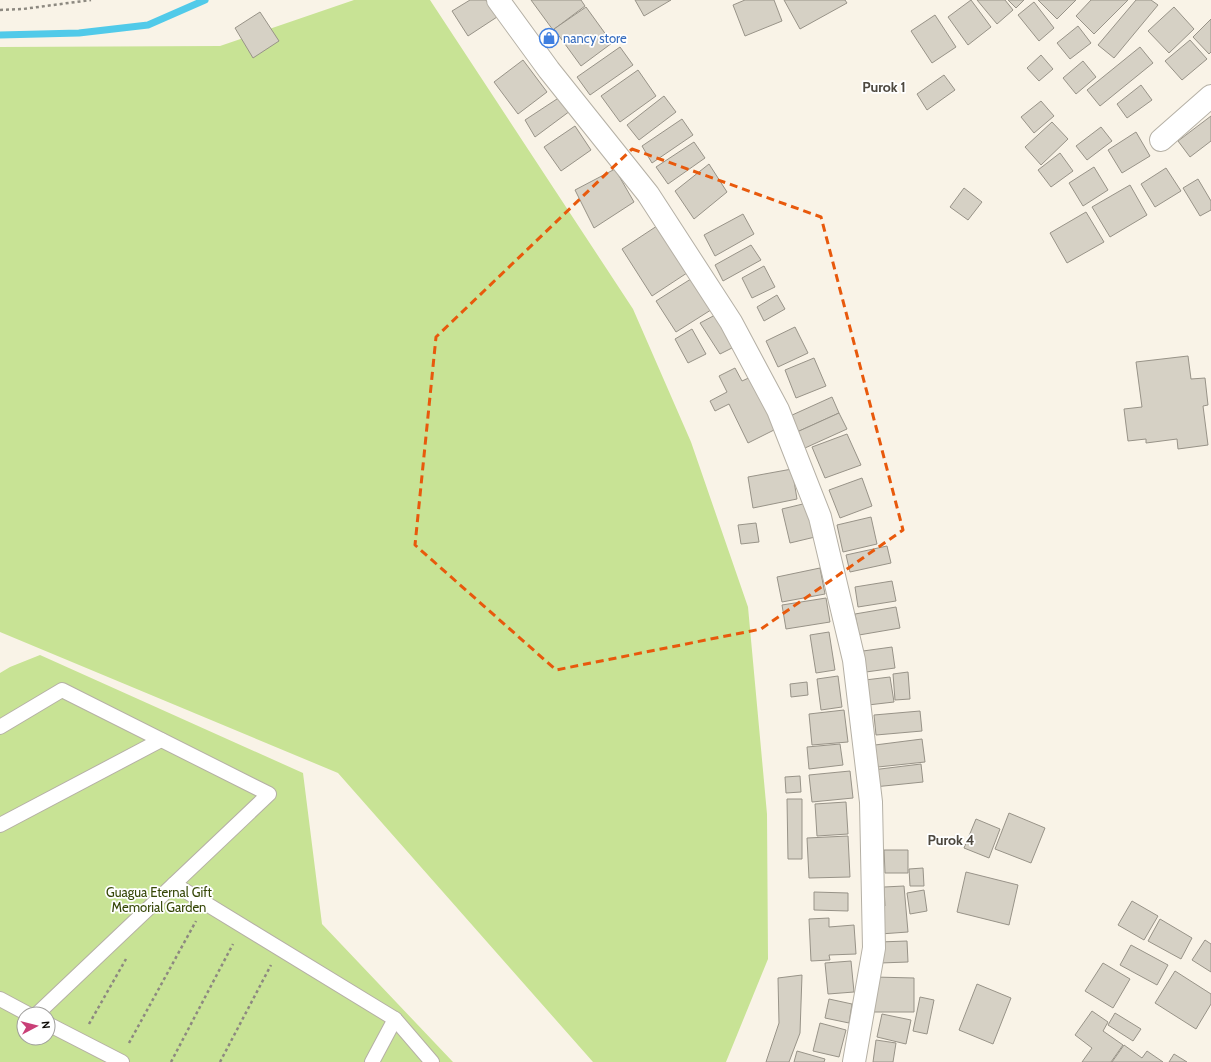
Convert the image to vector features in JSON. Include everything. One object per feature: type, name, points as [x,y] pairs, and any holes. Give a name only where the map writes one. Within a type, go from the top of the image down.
[{"type":"street","points":[[498,0],[549,70],[648,194],[730,322],[778,410],[820,517],[854,660],[871,802],[874,948],[854,1062]]},
{"type":"street","points":[[1161,140],[1211,96]]},
{"type":"lane","points":[[0,727],[62,690],[269,794],[44,1006]]},
{"type":"lane","points":[[0,825],[161,740]]},
{"type":"lane","points":[[174,884],[395,1019],[432,1062]]},
{"type":"lane","points":[[0,1000],[16,1008]]},
{"type":"lane","points":[[372,1062],[395,1019]]},
{"type":"lane","points":[[56,1028],[121,1061]]},
{"type":"path","points":[[0,10],[23,9],[91,0]]},
{"type":"path","points":[[121,1061],[206,903]]},
{"type":"path","points":[[171,1062],[243,926]]},
{"type":"path","points":[[220,1062],[279,948]]},
{"type":"path","points":[[80,1040],[126,958]]},
{"type":"highlighted area","points":[[632,149],[821,217],[903,530],[761,629],[556,670],[415,545],[436,337]]},
{"type":"green space","points":[[354,0],[430,0],[633,309],[691,442],[748,607],[767,814],[768,959],[726,1062],[593,1062],[338,773],[0,632],[0,47],[220,46]]},
{"type":"green space","name":"Guagua Eternal Gift Memorial Garden","points":[[40,655],[303,773],[322,924],[453,1062],[0,1062],[0,673],[10,667]]},
{"type":"building","points":[[470,0],[486,0],[497,17],[468,36],[452,11]]},
{"type":"building","points":[[531,0],[581,0],[585,6],[553,30]]},
{"type":"building","points":[[635,0],[671,0],[644,16]]},
{"type":"building","points":[[745,0],[774,0],[782,21],[745,36],[733,5]]},
{"type":"building","points":[[784,0],[845,0],[847,3],[800,29]]},
{"type":"building","points":[[971,0],[991,27],[968,45],[948,17]]},
{"type":"building","points":[[977,0],[1005,0],[1013,10],[997,24]]},
{"type":"building","points":[[1008,0],[1024,0],[1016,8]]},
{"type":"building","points":[[1038,0],[1076,0],[1057,19]]},
{"type":"building","points":[[1091,0],[1128,0],[1094,34],[1076,16]]},
{"type":"building","points":[[1136,0],[1151,0],[1158,5],[1114,58],[1098,45]]},
{"type":"building","points":[[1034,2],[1054,28],[1039,41],[1018,15]]},
{"type":"building","points":[[586,7],[612,43],[581,66],[554,29]]},
{"type":"building","points":[[1174,7],[1194,29],[1169,53],[1148,31]]},
{"type":"building","points":[[260,12],[279,41],[253,58],[235,28]]},
{"type":"building","points":[[935,15],[956,47],[932,63],[911,31]]},
{"type":"building","points":[[1211,19],[1211,52],[1209,54],[1193,37]]},
{"type":"building","points":[[1078,26],[1091,43],[1070,59],[1057,43]]},
{"type":"building","points":[[1190,40],[1207,59],[1182,80],[1165,61]]},
{"type":"building","points":[[620,47],[633,65],[590,95],[577,77]]},
{"type":"building","points":[[1140,47],[1153,63],[1100,106],[1087,90]]},
{"type":"building","points":[[1041,55],[1053,69],[1039,81],[1027,68]]},
{"type":"building","points":[[523,60],[547,92],[518,114],[494,82]]},
{"type":"building","points":[[1083,61],[1096,77],[1076,94],[1063,78]]},
{"type":"building","points":[[638,70],[656,96],[620,122],[601,96]]},
{"type":"building","points":[[944,75],[955,90],[927,110],[917,94]]},
{"type":"building","points":[[1141,85],[1152,100],[1127,118],[1117,104]]},
{"type":"building","points":[[664,96],[676,112],[639,140],[627,125]]},
{"type":"building","points":[[560,97],[570,111],[535,137],[525,120]]},
{"type":"building","points":[[1041,101],[1054,116],[1034,133],[1021,117]]},
{"type":"building","points":[[1211,116],[1211,141],[1190,157],[1178,141]]},
{"type":"building","points":[[682,119],[693,135],[652,163],[642,146]]},
{"type":"building","points":[[1052,122],[1068,139],[1041,165],[1025,147]]},
{"type":"building","points":[[575,126],[591,150],[561,171],[544,147]]},
{"type":"building","points":[[1101,127],[1112,141],[1087,160],[1076,146]]},
{"type":"building","points":[[1136,132],[1150,156],[1122,173],[1108,150]]},
{"type":"building","points":[[694,142],[705,158],[668,184],[656,167]]},
{"type":"building","points":[[1060,153],[1073,171],[1051,187],[1038,170]]},
{"type":"building","points":[[709,164],[727,192],[694,219],[675,191]]},
{"type":"building","points":[[1094,167],[1108,190],[1083,206],[1069,183]]},
{"type":"building","points":[[1166,168],[1181,191],[1155,207],[1141,184]]},
{"type":"building","points":[[615,169],[634,202],[594,228],[575,190]]},
{"type":"building","points":[[1198,179],[1211,201],[1211,210],[1200,216],[1183,188]]},
{"type":"building","points":[[1130,185],[1147,215],[1110,237],[1092,207]]},
{"type":"building","points":[[964,188],[982,202],[968,220],[950,207]]},
{"type":"building","points":[[1086,212],[1104,242],[1067,263],[1050,233]]},
{"type":"building","points":[[743,214],[754,234],[715,256],[704,235]]},
{"type":"building","points":[[663,222],[693,269],[652,296],[622,249]]},
{"type":"building","points":[[751,245],[761,260],[723,281],[715,265]]},
{"type":"building","points":[[764,266],[775,287],[752,298],[742,278]]},
{"type":"building","points":[[694,277],[714,308],[676,332],[656,301]]},
{"type":"building","points":[[777,295],[785,309],[764,321],[757,307]]},
{"type":"building","points":[[717,314],[736,346],[720,354],[700,323]]},
{"type":"building","points":[[795,327],[808,353],[778,367],[766,341]]},
{"type":"building","points":[[692,329],[706,354],[688,363],[675,339]]},
{"type":"building","points":[[1188,356],[1191,379],[1205,378],[1208,405],[1203,406],[1208,445],[1178,449],[1177,439],[1146,443],[1146,439],[1128,441],[1124,409],[1142,407],[1136,362]]},
{"type":"building","points":[[814,358],[826,386],[796,398],[785,370]]},
{"type":"building","points":[[735,368],[742,381],[753,376],[778,428],[748,443],[729,404],[715,411],[710,401],[727,392],[719,376]]},
{"type":"building","points":[[832,397],[839,413],[797,432],[790,416]]},
{"type":"building","points":[[839,413],[847,429],[805,448],[797,432]]},
{"type":"building","points":[[847,434],[861,465],[825,478],[812,447]]},
{"type":"building","points":[[792,469],[797,499],[753,508],[748,477]]},
{"type":"building","points":[[862,478],[872,506],[840,518],[829,490]]},
{"type":"building","points":[[807,503],[815,537],[790,543],[782,509]]},
{"type":"building","points":[[871,517],[877,544],[843,552],[837,525]]},
{"type":"building","points":[[756,523],[759,542],[741,544],[738,525]]},
{"type":"building","points":[[887,546],[891,563],[850,572],[846,555]]},
{"type":"building","points":[[820,568],[825,594],[782,602],[777,577]]},
{"type":"building","points":[[892,581],[896,601],[858,607],[855,587]]},
{"type":"building","points":[[826,598],[830,622],[786,629],[782,605]]},
{"type":"building","points":[[896,607],[900,628],[859,635],[855,614]]},
{"type":"building","points":[[829,632],[835,670],[816,673],[810,635]]},
{"type":"building","points":[[892,647],[895,668],[866,672],[863,651]]},
{"type":"building","points":[[908,672],[910,699],[895,700],[893,674]]},
{"type":"building","points":[[838,676],[842,707],[821,710],[817,679]]},
{"type":"building","points":[[890,677],[894,702],[868,705],[865,680]]},
{"type":"building","points":[[807,682],[808,695],[791,697],[790,684]]},
{"type":"building","points":[[844,710],[848,742],[812,745],[809,714]]},
{"type":"building","points":[[920,711],[922,731],[876,735],[874,715]]},
{"type":"building","points":[[922,739],[925,762],[878,767],[875,745]]},
{"type":"building","points":[[840,744],[843,765],[809,769],[807,747]]},
{"type":"building","points":[[921,764],[923,782],[874,787],[872,770]]},
{"type":"building","points":[[850,771],[853,798],[812,802],[809,775]]},
{"type":"building","points":[[800,776],[801,792],[786,793],[785,777]]},
{"type":"building","points":[[787,799],[802,799],[802,859],[788,859]]},
{"type":"building","points":[[846,802],[848,834],[817,836],[815,804]]},
{"type":"building","points":[[1009,813],[1045,828],[1031,863],[995,849]]},
{"type":"building","points":[[976,819],[1000,829],[989,858],[964,848]]},
{"type":"building","points":[[848,836],[850,877],[809,878],[807,838]]},
{"type":"building","points":[[884,850],[908,850],[908,873],[885,873]]},
{"type":"building","points":[[923,868],[924,886],[910,886],[909,869]]},
{"type":"building","points":[[966,872],[1018,885],[1009,925],[957,912]]},
{"type":"building","points":[[904,886],[908,932],[880,934],[878,906],[885,906],[884,887]]},
{"type":"building","points":[[924,890],[927,911],[910,914],[907,893]]},
{"type":"building","points":[[814,892],[848,893],[848,911],[814,910]]},
{"type":"building","points":[[1132,901],[1158,916],[1144,940],[1118,925]]},
{"type":"building","points":[[829,918],[829,927],[854,925],[856,954],[829,955],[830,960],[811,961],[809,919]]},
{"type":"building","points":[[1160,919],[1192,938],[1181,959],[1148,941]]},
{"type":"building","points":[[1205,940],[1211,944],[1211,972],[1192,960]]},
{"type":"building","points":[[907,941],[908,962],[880,963],[879,942]]},
{"type":"building","points":[[1131,945],[1168,965],[1157,985],[1120,965]]},
{"type":"building","points":[[851,961],[854,992],[828,994],[825,963]]},
{"type":"building","points":[[1103,963],[1130,979],[1113,1008],[1085,991]]},
{"type":"building","points":[[1175,971],[1211,994],[1211,1004],[1196,1029],[1155,1003]]},
{"type":"building","points":[[802,975],[800,1033],[789,1062],[766,1062],[779,1023],[778,978]]},
{"type":"building","points":[[874,977],[914,978],[914,1012],[874,1012]]},
{"type":"building","points":[[977,984],[1011,998],[993,1044],[959,1030]]},
{"type":"building","points":[[920,997],[934,1000],[927,1034],[913,1031]]},
{"type":"building","points":[[829,999],[852,1004],[849,1023],[825,1018]]},
{"type":"building","points":[[1092,1011],[1108,1022],[1103,1031],[1123,1045],[1111,1062],[1082,1062],[1092,1048],[1075,1035]]},
{"type":"building","points":[[1115,1013],[1141,1029],[1133,1041],[1108,1025]]},
{"type":"building","points":[[882,1014],[911,1020],[906,1044],[877,1037]]},
{"type":"building","points":[[820,1023],[846,1030],[839,1057],[813,1051]]},
{"type":"building","points":[[876,1040],[896,1043],[893,1062],[873,1062]]},
{"type":"building","points":[[1124,1045],[1142,1058],[1147,1051],[1163,1062],[1112,1062]]},
{"type":"building","points":[[797,1051],[825,1059],[824,1062],[794,1062]]},
{"type":"building","points":[[1174,1054],[1187,1062],[1169,1062]]},
{"type":"waterway","points":[[0,35],[79,33],[148,25],[205,0]]},
{"type":"place","name":"nancy store","points":[[549,38]]},
{"type":"district","name":"Purok 1","points":[[884,87]]},
{"type":"district","name":"Purok 4","points":[[951,840]]}]
